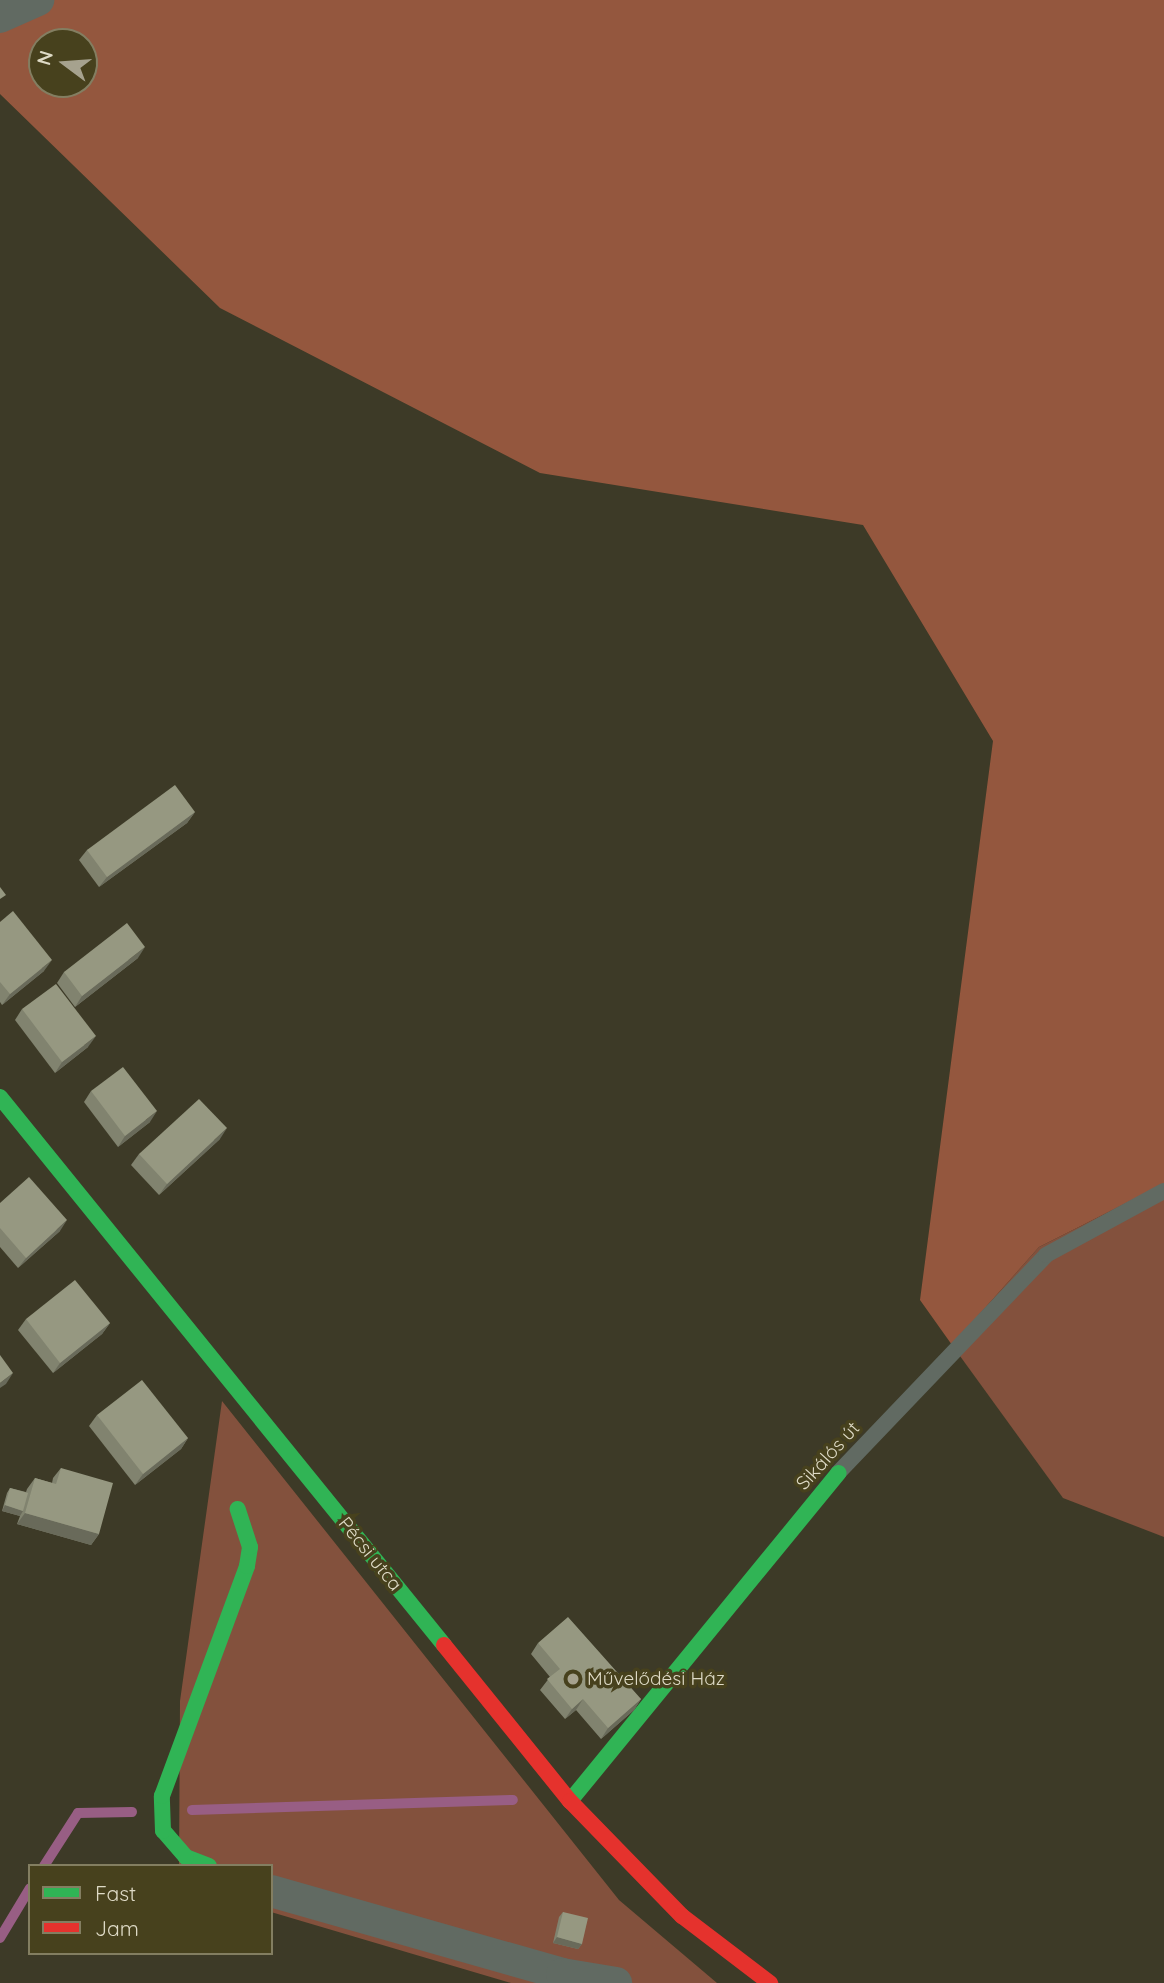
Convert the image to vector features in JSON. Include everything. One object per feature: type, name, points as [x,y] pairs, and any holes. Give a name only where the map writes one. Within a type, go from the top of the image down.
[{"type":"street","points":[[0,17],[38,0]]},
{"type":"street","name":"Pécsi utca","points":[[0,1097],[570,1801],[662,1898],[770,1983]]},
{"type":"street","name":"Sikálós út","points":[[570,1801],[838,1473]]},
{"type":"street","points":[[204,1864],[186,1857],[163,1831],[162,1796],[247,1566],[250,1546],[238,1509]]},
{"type":"street","points":[[273,1892],[562,1974],[616,1983]]},
{"type":"lane","name":"Sikálós út","points":[[838,1473],[1046,1255],[1164,1191]]},
{"type":"shaded area","points":[[0,0],[1164,0],[1164,1184],[1039,1247],[952,1345],[920,1300],[993,741],[863,525],[540,473],[220,308],[0,94]]},
{"type":"shaded area","points":[[1164,1184],[1164,1537],[1063,1498],[952,1345],[1039,1247]]},
{"type":"shaded area","points":[[222,1401],[619,1900],[717,1983],[511,1983],[273,1913],[273,1864],[179,1864],[180,1701]]},
{"type":"building","points":[[175,785],[195,812],[107,877],[87,850]]},
{"type":"building","points":[[0,887],[6,895],[0,899]]},
{"type":"building","points":[[13,911],[52,960],[10,994],[0,982],[0,922]]},
{"type":"building","points":[[127,923],[145,947],[82,996],[64,972]]},
{"type":"building","points":[[56,984],[96,1036],[62,1062],[22,1009]]},
{"type":"building","points":[[123,1067],[157,1111],[125,1136],[91,1091]]},
{"type":"building","points":[[199,1099],[227,1128],[167,1184],[139,1154]]},
{"type":"building","points":[[29,1177],[67,1220],[26,1258],[0,1228],[0,1203]]},
{"type":"building","points":[[75,1280],[110,1323],[60,1363],[26,1319]]},
{"type":"building","points":[[0,1355],[13,1373],[0,1383]]},
{"type":"building","points":[[142,1380],[188,1438],[143,1474],[97,1415]]},
{"type":"building","points":[[61,1468],[113,1483],[99,1534],[25,1513],[35,1478],[56,1484]]},
{"type":"building","points":[[10,1488],[28,1493],[23,1511],[5,1505]]},
{"type":"building","points":[[568,1617],[641,1699],[608,1728],[583,1699],[572,1709],[547,1679],[560,1669],[538,1643]]},
{"type":"building","points":[[563,1912],[588,1918],[582,1944],[557,1937]]},
{"type":"waterway","points":[[192,1810],[513,1800]]},
{"type":"waterway","points":[[45,1864],[78,1813],[132,1812]]},
{"type":"waterway","points":[[0,1938],[28,1891]]},
{"type":"traffic: fast","points":[[0,1097],[444,1645]]},
{"type":"traffic: fast","points":[[570,1801],[838,1473]]},
{"type":"traffic: fast","points":[[204,1864],[186,1857],[163,1831],[162,1796],[247,1566],[250,1547],[238,1509]]},
{"type":"traffic: jam","points":[[444,1645],[570,1801],[682,1916],[770,1983]]},
{"type":"place","name":"Művelődési Ház","points":[[573,1679]]}]
